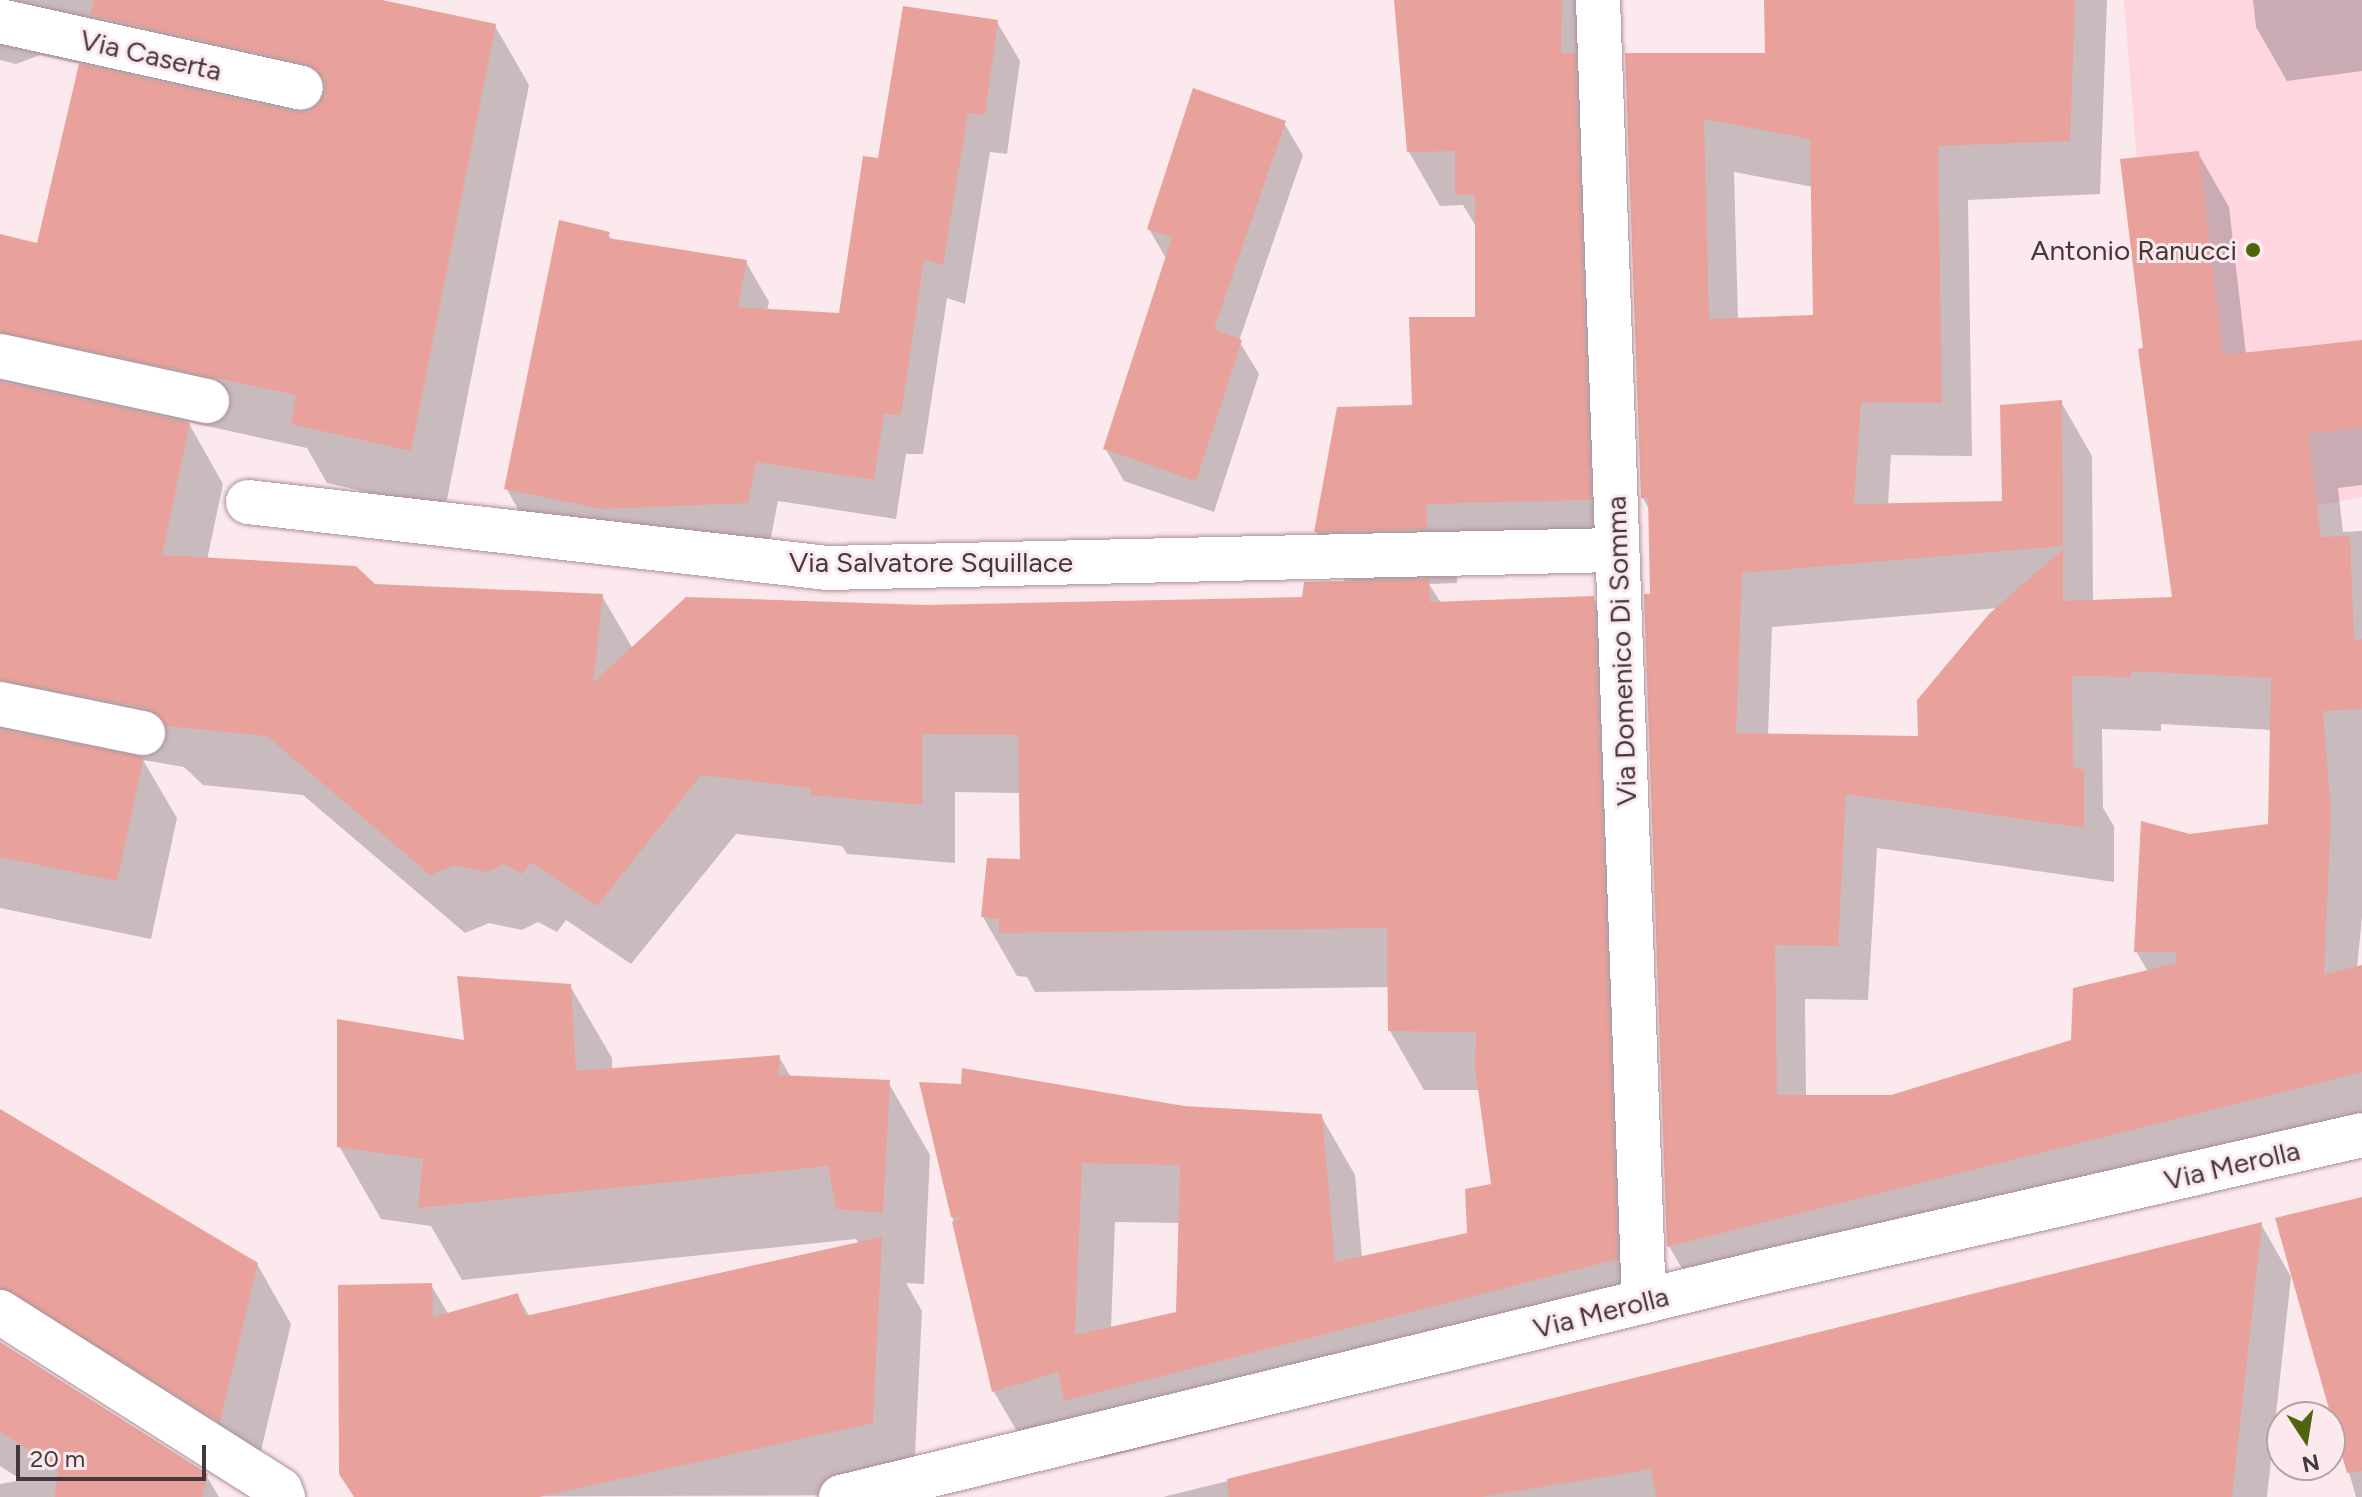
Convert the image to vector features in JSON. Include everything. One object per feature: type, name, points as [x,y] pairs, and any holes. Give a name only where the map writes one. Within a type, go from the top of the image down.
[{"type":"street","name":"Via Domenico Di Somma","points":[[1598,0],[1644,1301]]},
{"type":"street","name":"Via Caserta","points":[[0,21],[301,88]]},
{"type":"street","points":[[0,356],[207,401]]},
{"type":"street","name":"Via Salvatore Squillace","points":[[248,502],[827,568],[1617,550]]},
{"type":"street","points":[[0,704],[143,733]]},
{"type":"street","name":"Via Merolla","points":[[841,1497],[1644,1301],[2362,1135]]},
{"type":"street","points":[[0,1312],[280,1490],[283,1497]]},
{"type":"shaded area","name":"Antonio Ranucci","points":[[2124,0],[2362,0],[2362,497],[2167,535]]},
{"type":"building","points":[[94,0],[382,0],[496,24],[411,451],[291,424],[296,395],[0,332],[0,234],[37,243],[79,64],[296,112],[309,112],[325,94],[325,80],[307,64],[90,15]]},
{"type":"building","points":[[1394,0],[1562,0],[1561,53],[1575,53],[1591,500],[1426,504],[1427,529],[1314,532],[1337,407],[1412,405],[1409,317],[1475,317],[1475,195],[1455,195],[1455,151],[1407,152]]},
{"type":"building","points":[[1764,0],[2075,0],[2070,141],[1938,146],[1942,403],[1861,402],[1854,504],[2002,501],[2000,405],[2062,400],[2063,546],[1742,573],[1736,733],[1918,736],[1917,700],[1989,614],[2063,549],[2063,601],[2172,597],[2138,349],[2143,348],[2120,159],[2199,151],[2223,355],[2362,340],[2362,427],[2308,434],[2321,537],[2350,536],[2354,640],[2362,639],[2362,709],[2323,711],[2331,812],[2324,975],[2362,965],[2362,1072],[1667,1247],[1644,594],[1650,594],[1648,498],[1641,498],[1625,53],[1765,53]],"holes":[[[1704,119],[1810,139],[1813,315],[1709,319]],[[2131,671],[2271,678],[2268,824],[2190,834],[2141,821],[2134,952],[2176,952],[2177,963],[2073,988],[2071,1040],[1891,1095],[1777,1095],[1775,945],[1838,946],[1846,794],[2084,828],[2084,770],[2073,767],[2072,676],[2131,677]]]},
{"type":"building","points":[[903,6],[998,20],[985,115],[968,113],[943,265],[924,259],[901,415],[884,414],[874,480],[756,462],[748,503],[602,509],[504,489],[559,220],[610,232],[608,238],[747,260],[738,307],[839,313],[863,156],[878,158]]},
{"type":"building","points":[[1193,88],[1286,121],[1214,329],[1242,340],[1196,481],[1103,449],[1172,237],[1147,229]]},
{"type":"building","points":[[0,382],[190,423],[162,555],[356,566],[375,584],[603,594],[593,683],[686,597],[926,605],[1302,597],[1304,582],[1429,579],[1430,602],[1594,596],[1618,1259],[1064,1401],[1058,1372],[992,1392],[952,1222],[965,1218],[951,1217],[919,1082],[961,1084],[962,1068],[1184,1106],[1322,1114],[1335,1262],[1467,1233],[1465,1189],[1491,1184],[1475,1067],[1476,1032],[1388,1031],[1387,928],[999,933],[999,919],[981,917],[987,858],[1020,859],[1018,735],[922,734],[922,805],[810,795],[811,788],[701,775],[597,906],[531,862],[522,874],[503,864],[487,872],[454,865],[430,875],[267,736],[167,726],[148,708],[0,680]],"holes":[[[1082,1163],[1180,1165],[1176,1312],[1075,1335]]]},
{"type":"building","points":[[0,730],[144,757],[117,881],[0,857]]},
{"type":"building","points":[[457,976],[571,984],[576,1071],[780,1055],[778,1075],[890,1080],[883,1213],[836,1209],[828,1166],[418,1208],[423,1159],[337,1147],[337,1019],[464,1040]]},
{"type":"building","points":[[0,1109],[258,1263],[220,1422],[0,1287]]},
{"type":"building","points":[[2362,1197],[2362,1471],[2347,1473],[2346,1401],[2327,1401],[2275,1218]]},
{"type":"building","points":[[2262,1222],[2232,1497],[1656,1497],[1651,1469],[1481,1497],[1229,1497],[1227,1479]]},
{"type":"building","points":[[882,1237],[873,1423],[539,1497],[354,1497],[339,1474],[338,1285],[432,1283],[433,1317],[518,1293],[525,1316]]},
{"type":"building","points":[[0,1342],[208,1474],[202,1497],[55,1497],[58,1468],[0,1432]]},
{"type":"place","name":"Antonio Ranucci","points":[[2253,250]]}]
